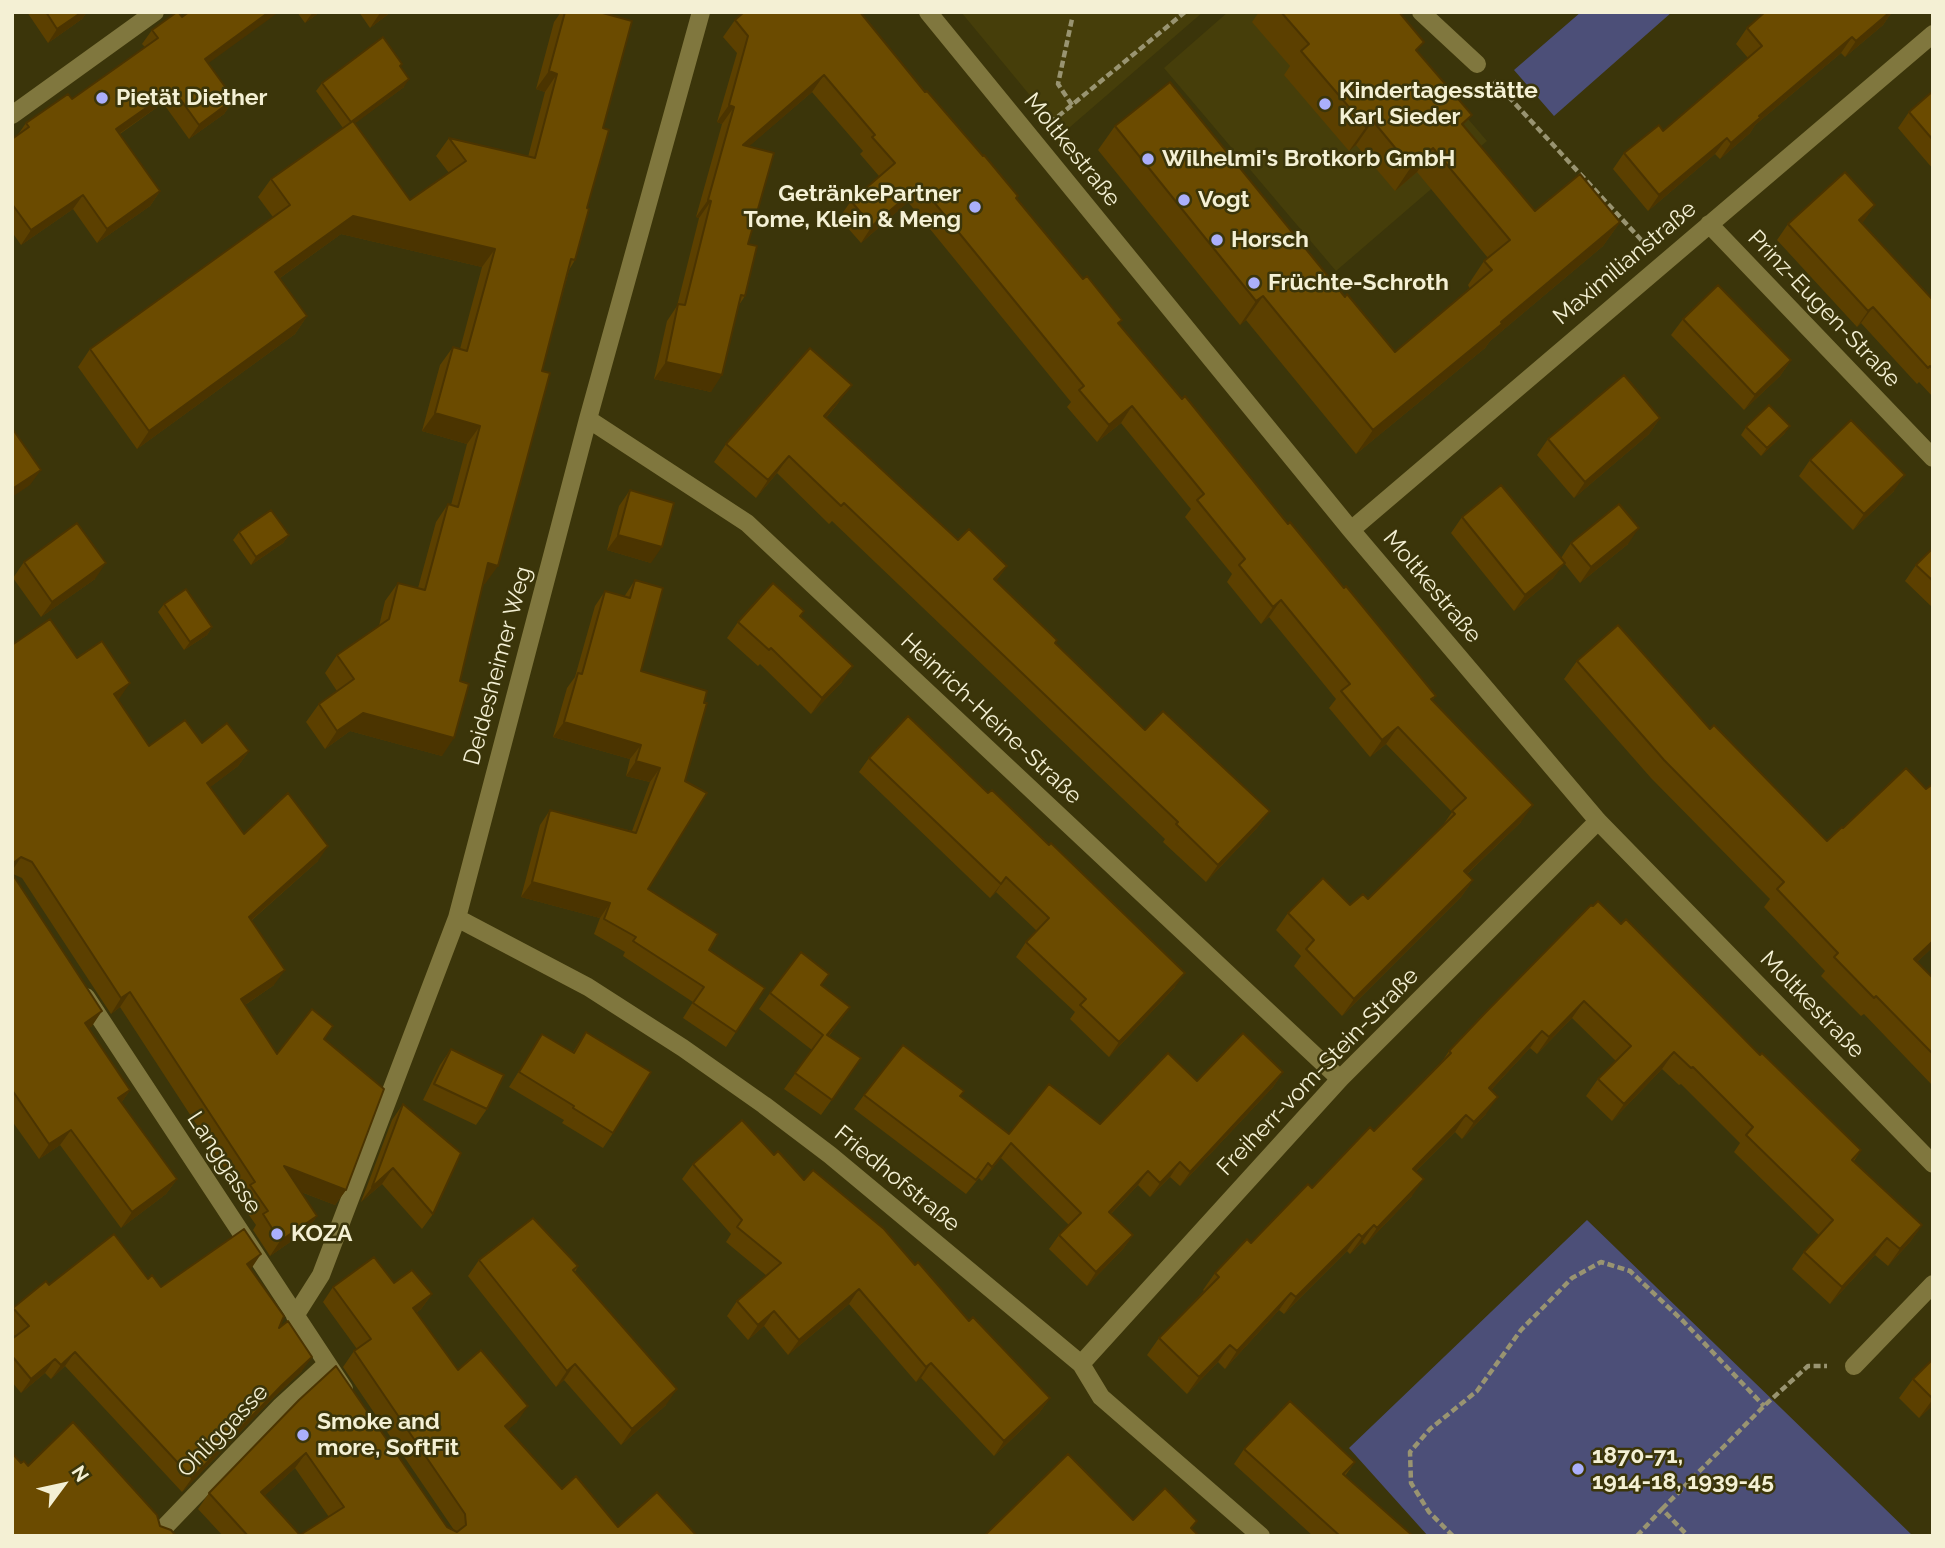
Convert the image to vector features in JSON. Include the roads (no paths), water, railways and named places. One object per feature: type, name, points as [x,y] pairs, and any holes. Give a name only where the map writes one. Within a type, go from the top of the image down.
[{"type":"street","points":[[12,115],[155,12]]},
{"type":"street","name":"Deidesheimer Weg","points":[[295,1316],[321,1275],[457,918],[588,419],[701,12]]},
{"type":"street","name":"Moltkestraße","points":[[928,12],[1351,530],[1598,821],[1933,1164]]},
{"type":"street","points":[[1420,12],[1477,64]]},
{"type":"street","name":"Maximilianstraße","points":[[1351,530],[1933,34]]},
{"type":"street","name":"Prinz-Eugen-Straße","points":[[1709,224],[1933,458]]},
{"type":"street","name":"Heinrich-Heine-Straße","points":[[588,419],[747,523],[1340,1079]]},
{"type":"street","name":"Freiherr-vom-Stein-Straße","points":[[1081,1364],[1340,1079],[1598,821]]},
{"type":"street","name":"Friedhofstraße","points":[[457,918],[588,987],[764,1105],[902,1213],[1081,1364],[1101,1397],[1261,1536]]},
{"type":"street","name":"Langgasse","points":[[73,977],[351,1399]]},
{"type":"street","points":[[1854,1366],[1933,1284]]},
{"type":"street","name":"Ohliggasse","points":[[156,1536],[280,1407],[327,1364]]},
{"type":"place","name":"Pietät Diether","points":[[102,98]]},
{"type":"place","name":"Kindertagesstätte Karl Sieder","points":[[1325,104]]},
{"type":"place","name":"Wilhelmi's Brotkorb GmbH","points":[[1148,159]]},
{"type":"place","name":"Vogt","points":[[1184,200]]},
{"type":"place","name":"GetränkePartner Tome, Klein & Meng","points":[[975,207]]},
{"type":"place","name":"Horsch","points":[[1217,240]]},
{"type":"place","name":"Früchte-Schroth","points":[[1254,283]]},
{"type":"place","name":"KOZA","points":[[277,1234]]},
{"type":"place","name":"Smoke and more, SoftFit","points":[[303,1435]]},
{"type":"place","name":"1870-71, 1914-18, 1939-45","points":[[1578,1469]]}]
